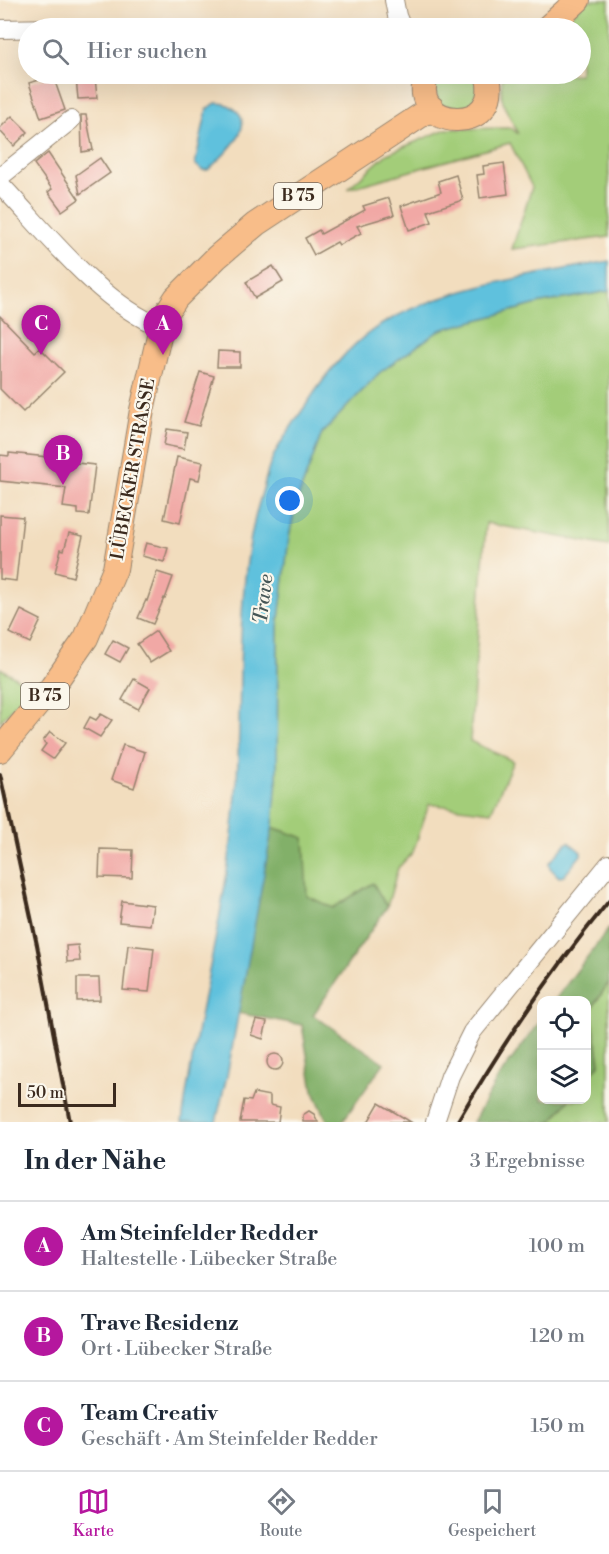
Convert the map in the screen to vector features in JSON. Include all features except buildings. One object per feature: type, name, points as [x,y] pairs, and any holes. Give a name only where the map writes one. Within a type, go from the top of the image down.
[{"type":"main road","points":[[558,18],[578,0]]},
{"type":"main road","points":[[425,84],[424,92],[432,108],[441,116],[463,120],[476,115],[488,100],[489,84]]},
{"type":"main road","name":"LÜBECKER STRASSE","points":[[0,750],[52,687],[86,638],[115,569],[142,410],[161,327],[176,298],[216,258],[256,224],[432,108]]},
{"type":"street","points":[[394,0],[398,18]]},
{"type":"street","points":[[0,29],[18,29]]},
{"type":"street","points":[[0,177],[71,120]]},
{"type":"street","points":[[0,183],[104,291],[134,314],[161,327]]},
{"type":"street","points":[[435,1122],[450,1076],[472,1032],[609,864]]},
{"type":"green space","points":[[586,0],[609,0],[609,237],[512,249],[532,187],[510,143],[347,189],[387,154],[446,129],[511,128],[518,134],[502,100],[502,84],[591,84],[591,18],[568,18]]},
{"type":"green space","points":[[434,84],[481,84],[469,110],[439,104]]},
{"type":"green space","points":[[609,291],[609,546],[486,523],[470,741],[513,761],[491,812],[429,804],[413,852],[398,868],[387,907],[372,884],[333,908],[306,896],[304,838],[272,827],[277,778],[278,627],[289,537],[296,503],[322,433],[379,373],[440,330],[541,303]]},
{"type":"green space","points":[[0,668],[32,687],[0,722]]},
{"type":"green space","points":[[272,827],[304,838],[307,896],[333,908],[373,883],[387,907],[313,1015],[384,1063],[342,1122],[328,1122],[313,1090],[302,1025],[237,1013]]},
{"type":"green space","points":[[609,928],[609,982],[591,1010],[591,996],[558,996]]},
{"type":"green space","points":[[609,982],[609,1122],[551,1122],[566,1104],[591,1104],[591,1074],[600,1063],[591,1010]]},
{"type":"green space","points":[[591,1010],[600,1063],[591,1074]]},
{"type":"green space","points":[[537,1025],[537,1104],[566,1104],[551,1122],[473,1122],[498,1078]]},
{"type":"water","points":[[216,103],[223,103],[237,111],[242,118],[242,126],[234,143],[227,151],[208,170],[202,170],[195,164],[207,109]]},
{"type":"water","name":"Trave","points":[[609,261],[609,291],[541,303],[440,330],[379,373],[322,433],[296,503],[289,537],[278,627],[277,778],[273,825],[227,1076],[216,1122],[182,1122],[232,835],[238,756],[246,566],[253,529],[274,455],[293,423],[331,370],[361,339],[384,323],[435,300],[464,291]]},
{"type":"water","points":[[569,842],[581,852],[581,855],[564,876],[559,877],[550,868],[549,863]]},
{"type":"railway","points":[[0,774],[37,945],[70,1122]]},
{"type":"railway","points":[[457,1122],[528,1008],[609,901]]},
{"type":"place","name":"Team Creativ","points":[[41,355]]},
{"type":"place","name":"Am Steinfelder Redder","points":[[163,355]]},
{"type":"place","name":"Trave Residenz","points":[[63,485]]}]
